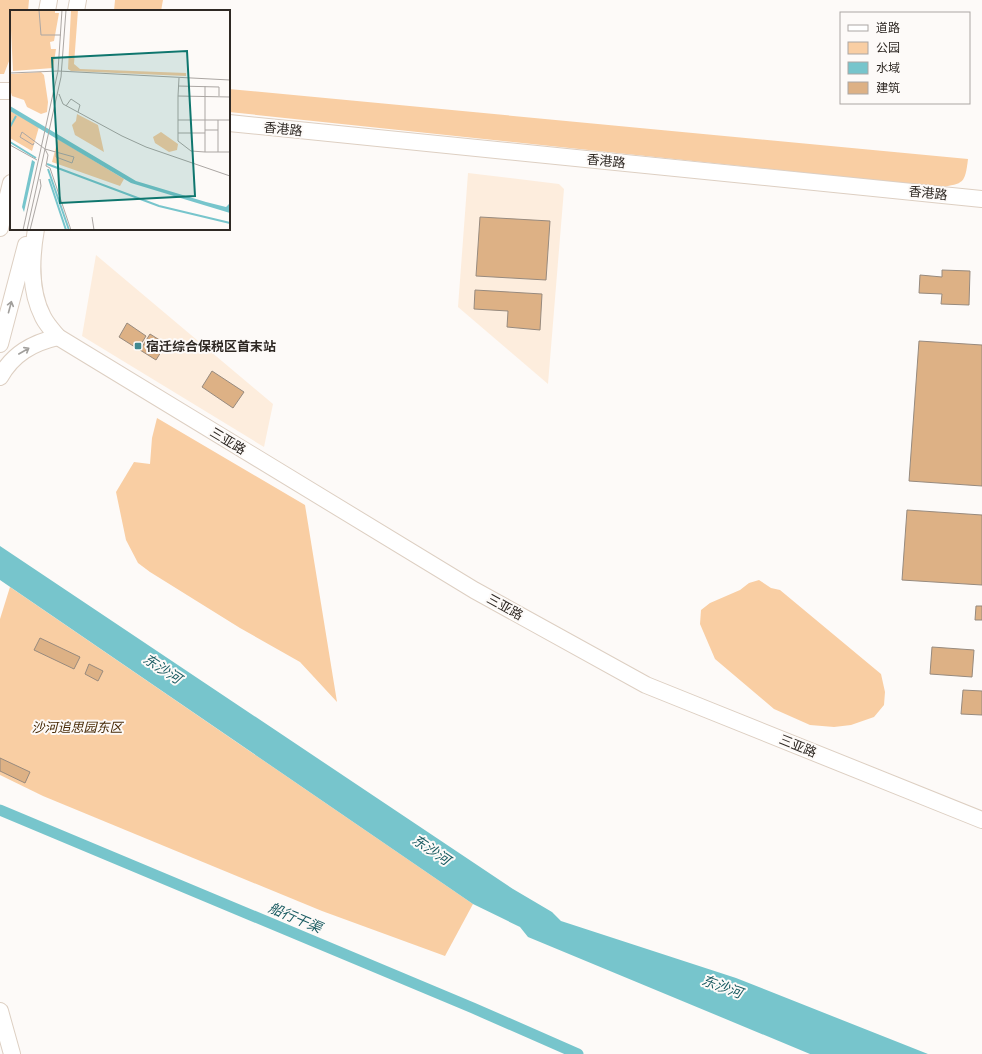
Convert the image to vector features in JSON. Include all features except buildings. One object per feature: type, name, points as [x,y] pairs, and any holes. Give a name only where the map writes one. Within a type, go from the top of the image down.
[{"type":"street","points":[[47,10],[49,0]]},
{"type":"street","points":[[76,10],[78,0]]},
{"type":"street","name":"香港路","points":[[230,123],[982,199]]},
{"type":"street","points":[[0,228],[10,186]]},
{"type":"street","points":[[0,344],[30,230]]},
{"type":"street","points":[[0,377],[6,367],[17,355],[38,344],[58,337],[44,319],[37,302],[32,265],[36,230]]},
{"type":"street","name":"三亚路","points":[[58,337],[474,590],[646,684],[982,820]]},
{"type":"street","points":[[0,1011],[12,1054]]},
{"type":"shaded area","points":[[468,173],[559,184],[564,189],[548,384],[458,307]]},
{"type":"shaded area","points":[[96,255],[273,404],[264,447],[82,336]]},
{"type":"green space","points":[[0,0],[29,0],[28,10],[10,10],[10,59],[4,74],[0,74]]},
{"type":"green space","points":[[115,0],[163,0],[161,10],[114,10]]},
{"type":"green space","points":[[230,89],[968,159],[966,173],[962,181],[954,185],[940,187],[230,112]]},
{"type":"green space","points":[[157,418],[305,505],[337,702],[300,662],[240,628],[138,563],[126,540],[116,492],[134,462],[150,464],[152,438]]},
{"type":"green space","points":[[759,580],[771,588],[780,590],[881,674],[885,692],[884,705],[874,717],[851,725],[834,727],[810,725],[774,709],[715,659],[700,624],[701,610],[710,603],[740,590],[749,583]]},
{"type":"green space","name":"沙河追思园东区","points":[[10,587],[473,904],[445,956],[322,911],[43,796],[0,775],[0,619]]},
{"type":"water","name":"东沙河","points":[[0,546],[513,889],[552,912],[561,921],[736,978],[928,1054],[810,1054],[528,937],[520,927],[473,904],[0,580]]},
{"type":"waterway","name":"船行干渠","points":[[0,810],[473,1008],[578,1054]]},
{"type":"place","name":"宿迁综合保税区首末站","points":[[138,346]]}]
